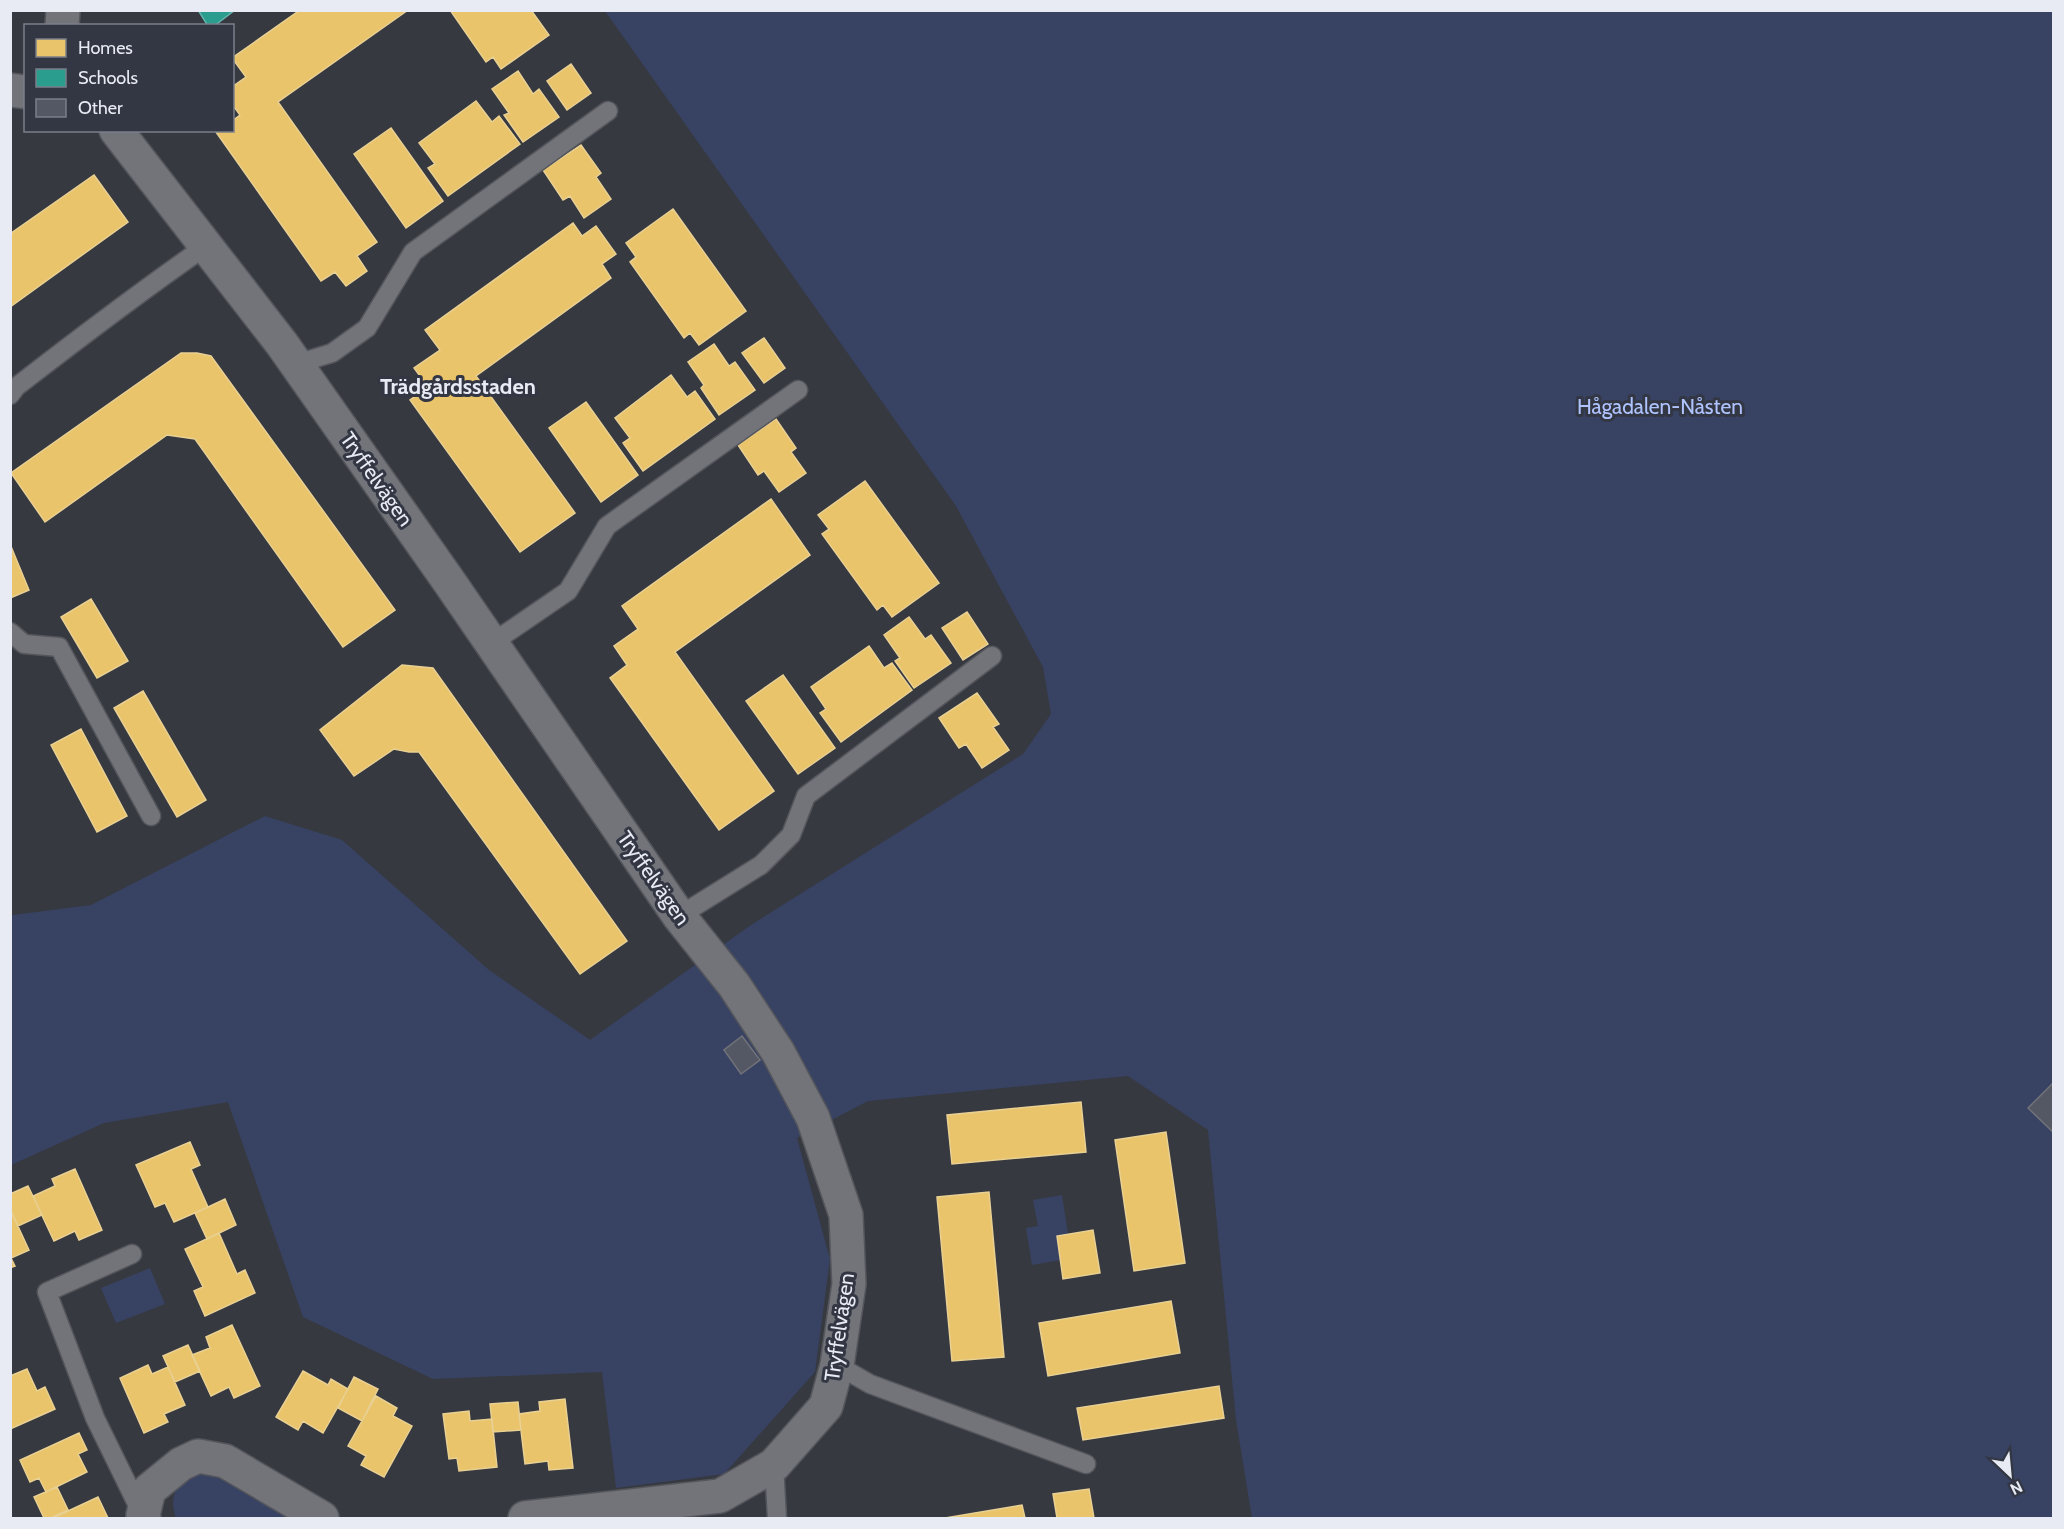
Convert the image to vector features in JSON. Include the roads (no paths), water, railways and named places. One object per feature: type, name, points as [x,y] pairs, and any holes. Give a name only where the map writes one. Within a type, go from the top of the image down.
[{"type":"street","name":"Tryffelvägen","points":[[118,132],[296,364],[492,643],[728,990],[778,1052],[813,1118],[846,1215],[849,1284],[837,1365],[826,1406],[774,1465],[720,1496],[525,1518]]},
{"type":"street","points":[[143,1517],[149,1490],[181,1464],[198,1455],[225,1461],[322,1518]]},
{"type":"lane","points":[[296,364],[332,352],[367,328],[413,252],[608,111]]},
{"type":"lane","points":[[10,395],[16,387],[94,326],[206,246]]},
{"type":"lane","points":[[492,643],[568,591],[607,526],[798,390]]},
{"type":"lane","points":[[10,632],[24,645],[59,647],[151,816]]},
{"type":"lane","points":[[679,916],[761,865],[791,835],[806,796],[992,656]]},
{"type":"lane","points":[[132,1254],[47,1292],[95,1418],[143,1517]]},
{"type":"lane","points":[[837,1365],[870,1384],[1086,1464]]},
{"type":"lane","points":[[774,1465],[777,1518]]},
{"type":"district","name":"Trädgårdsstaden","points":[[458,386]]},
{"type":"park label","name":"Hågadalen-Nåsten","points":[[1660,406]]}]
